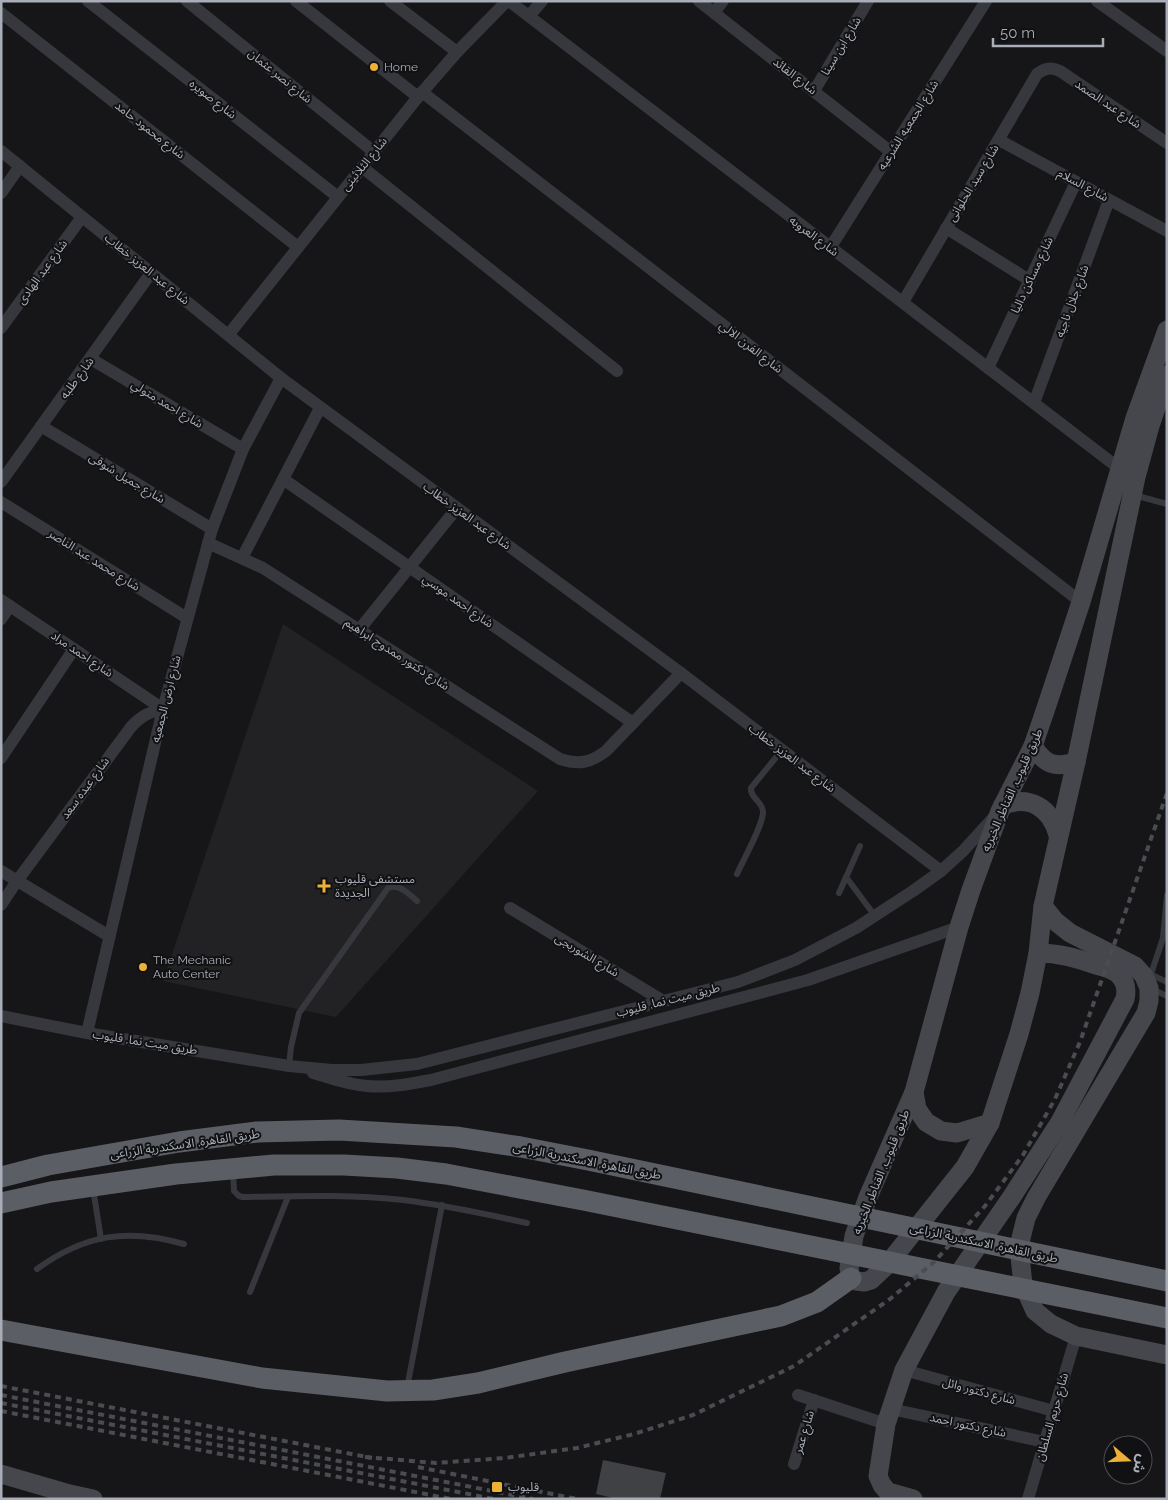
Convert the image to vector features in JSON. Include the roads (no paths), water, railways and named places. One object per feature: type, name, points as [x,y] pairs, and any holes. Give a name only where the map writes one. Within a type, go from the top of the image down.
[{"type":"highway","name":"طريق القاهرة, الاسكندرية الزراعى","points":[[1,1177],[48,1165],[170,1144],[257,1132],[340,1130],[456,1137],[588,1160],[1167,1281]]},
{"type":"highway","points":[[1,1203],[51,1192],[176,1174],[233,1168],[274,1165],[344,1165],[397,1168],[446,1174],[1167,1318]]},
{"type":"highway","points":[[1,1330],[262,1378],[387,1391],[433,1390],[478,1382],[782,1316],[817,1302],[851,1278]]},
{"type":"main road","name":"طريق قليوب, القناطر الخيريه","points":[[851,1278],[849,1258],[854,1236],[868,1197],[914,1092],[959,927],[1001,808],[1033,746],[1081,602],[1135,418],[1167,330]]},
{"type":"main road","points":[[851,1278],[864,1282],[871,1280],[888,1264],[965,1167],[990,1123],[1019,1034],[1038,953],[1043,906],[1058,835],[1076,762],[1133,495],[1150,426],[1167,374]]},
{"type":"main road","points":[[1033,746],[1040,757],[1051,764],[1064,766],[1076,762]]},
{"type":"main road","points":[[1001,808],[1012,802],[1023,801],[1042,808],[1056,825],[1058,835]]},
{"type":"main road","points":[[1043,906],[1055,921],[1070,933],[1145,976]]},
{"type":"main road","points":[[913,1499],[888,1492],[878,1476],[888,1416],[904,1370],[946,1292],[1011,1198],[1060,1122],[1125,999],[1127,990],[1124,982],[1112,970],[1069,955],[1038,953]]},
{"type":"main road","points":[[1127,990],[1145,976]]},
{"type":"main road","points":[[1145,976],[1149,1001],[1146,1013],[1045,1180],[1026,1218],[1021,1238],[1020,1257],[1023,1284],[1035,1311],[1051,1324],[1076,1336],[1167,1356]]},
{"type":"main road","points":[[914,1092],[917,1109],[926,1122],[941,1131],[957,1133],[990,1123]]},
{"type":"main road","points":[[1,1474],[68,1496],[93,1499]]},
{"type":"street","name":"شارع صويره","points":[[88,1],[338,197]]},
{"type":"street","name":"شارع نصر عثمان","points":[[187,1],[374,152]]},
{"type":"street","name":"شارع الفرن الالي","points":[[296,1],[420,94],[1081,602]]},
{"type":"street","points":[[390,1],[457,52]]},
{"type":"street","points":[[529,16],[542,1]]},
{"type":"street","name":"شارع القائد","points":[[698,1],[891,152]]},
{"type":"street","points":[[714,13],[723,1]]},
{"type":"street","name":"شارع ابن سينا","points":[[814,91],[868,1]]},
{"type":"street","name":"شارع الجمعيه الشرعيه","points":[[830,248],[986,1]]},
{"type":"street","points":[[1097,1],[1167,51]]},
{"type":"street","name":"شارع الثلاثينى","points":[[228,334],[420,94],[504,2]]},
{"type":"street","name":"شارع العروبه","points":[[504,2],[529,16],[1120,469]]},
{"type":"street","name":"شارع محمود حامد","points":[[1,13],[298,247]]},
{"type":"street","name":"شارع سيد الحلوانى","points":[[903,302],[1037,74],[1048,68]]},
{"type":"street","name":"شارع عبد الصمد","points":[[1048,68],[1060,71],[1167,143]]},
{"type":"street","name":"شارع السلام","points":[[999,140],[1167,231]]},
{"type":"street","name":"شارع عبد العزيز خطاب","points":[[1,151],[320,408],[681,673],[941,871]]},
{"type":"street","points":[[1,193],[20,166]]},
{"type":"street","points":[[362,167],[618,371]]},
{"type":"street","name":"شارع مساكن داليا","points":[[988,368],[1076,182]]},
{"type":"street","name":"شارع جلال ناجيه","points":[[1034,403],[1109,200]]},
{"type":"street","name":"شارع عبد الهادى","points":[[1,328],[82,217]]},
{"type":"street","points":[[946,228],[1029,280]]},
{"type":"street","name":"شارع طلبه","points":[[1,482],[152,273]]},
{"type":"street","name":"شارع احمد متولي","points":[[91,359],[243,449]]},
{"type":"street","name":"شارع ارض الجمعيه","points":[[87,1033],[163,709],[208,542],[243,449],[281,378]]},
{"type":"street","points":[[242,558],[320,408]]},
{"type":"street","name":"شارع جميل شوقى","points":[[42,426],[212,529]]},
{"type":"street","name":"شارع احمد موسي","points":[[283,479],[633,723]]},
{"type":"street","name":"شارع محمد عبد الناصر","points":[[1,502],[187,618]]},
{"type":"street","points":[[359,630],[457,508]]},
{"type":"street","name":"شارع دكتور ممدوح ابراهيم","points":[[208,542],[263,568],[560,760],[584,763],[596,759],[633,723]]},
{"type":"street","points":[[1,619],[6,603]]},
{"type":"street","name":"شارع احمد مراد","points":[[6,603],[163,709]]},
{"type":"street","points":[[1,758],[74,649]]},
{"type":"street","points":[[633,723],[681,673]]},
{"type":"street","name":"شارع عبده سعد","points":[[1,906],[17,881],[131,727],[145,714],[163,709]]},
{"type":"street","name":"طريق ميت نما, قليوب","points":[[1,1016],[87,1033],[289,1066],[332,1070],[361,1070],[417,1064],[738,982],[795,960],[875,916],[941,871],[963,851],[1001,808]]},
{"type":"street","points":[[1,871],[109,936]]},
{"type":"street","name":"شارع الشوربجى","points":[[510,908],[663,1001]]},
{"type":"street","name":"طريق ميت نما, قليوب","points":[[289,1066],[334,1080],[366,1086],[398,1086],[430,1080],[808,980],[959,927]]},
{"type":"street","name":"شارع حريم السلطان","points":[[1028,1499],[1076,1336]]},
{"type":"street","name":"شارع دكتور وائل","points":[[904,1370],[1054,1411]]},
{"type":"street","name":"شارع دكتور احمد","points":[[798,1395],[888,1416],[1045,1442]]},
{"type":"street","name":"شارع عمر","points":[[794,1464],[814,1400]]},
{"type":"lane","points":[[1133,495],[1167,504]]},
{"type":"lane","points":[[737,874],[763,817],[761,806],[752,796],[751,788],[782,750]]},
{"type":"lane","points":[[839,893],[860,846]]},
{"type":"lane","points":[[846,877],[875,916]]},
{"type":"lane","points":[[289,1066],[291,1047],[299,1013],[388,888],[399,887],[417,901]]},
{"type":"lane","points":[[1145,976],[1163,938],[1167,895]]},
{"type":"lane","points":[[1145,976],[1167,982]]},
{"type":"lane","points":[[1145,976],[1167,996]]},
{"type":"lane","points":[[233,1168],[234,1191],[239,1196],[244,1197],[327,1196],[402,1200],[442,1205],[527,1223]]},
{"type":"lane","points":[[93,1187],[101,1239]]},
{"type":"lane","points":[[250,1292],[288,1197]]},
{"type":"lane","points":[[407,1390],[442,1205]]},
{"type":"lane","points":[[37,1269],[67,1250],[101,1239],[143,1235],[164,1238],[184,1244]]},
{"type":"railway","points":[[365,1457],[436,1463],[505,1458],[577,1448],[634,1434],[693,1415],[794,1366],[890,1299],[934,1262],[985,1206],[1023,1155],[1055,1099],[1080,1042],[1167,793]]},
{"type":"railway","points":[[1,1386],[372,1458]]},
{"type":"railway","points":[[1,1395],[533,1499]]},
{"type":"railway","points":[[1,1403],[494,1499]]},
{"type":"railway","points":[[1,1411],[451,1499]]},
{"type":"railway","points":[[418,1467],[577,1499]]},
{"type":"place","name":"Home","points":[[374,67]]},
{"type":"place","name":"مستشفى قليوب الجديدة","points":[[324,886]]},
{"type":"place","name":"The Mechanic Auto Center","points":[[143,967]]},
{"type":"place","name":"قليوب","points":[[497,1487]]}]
